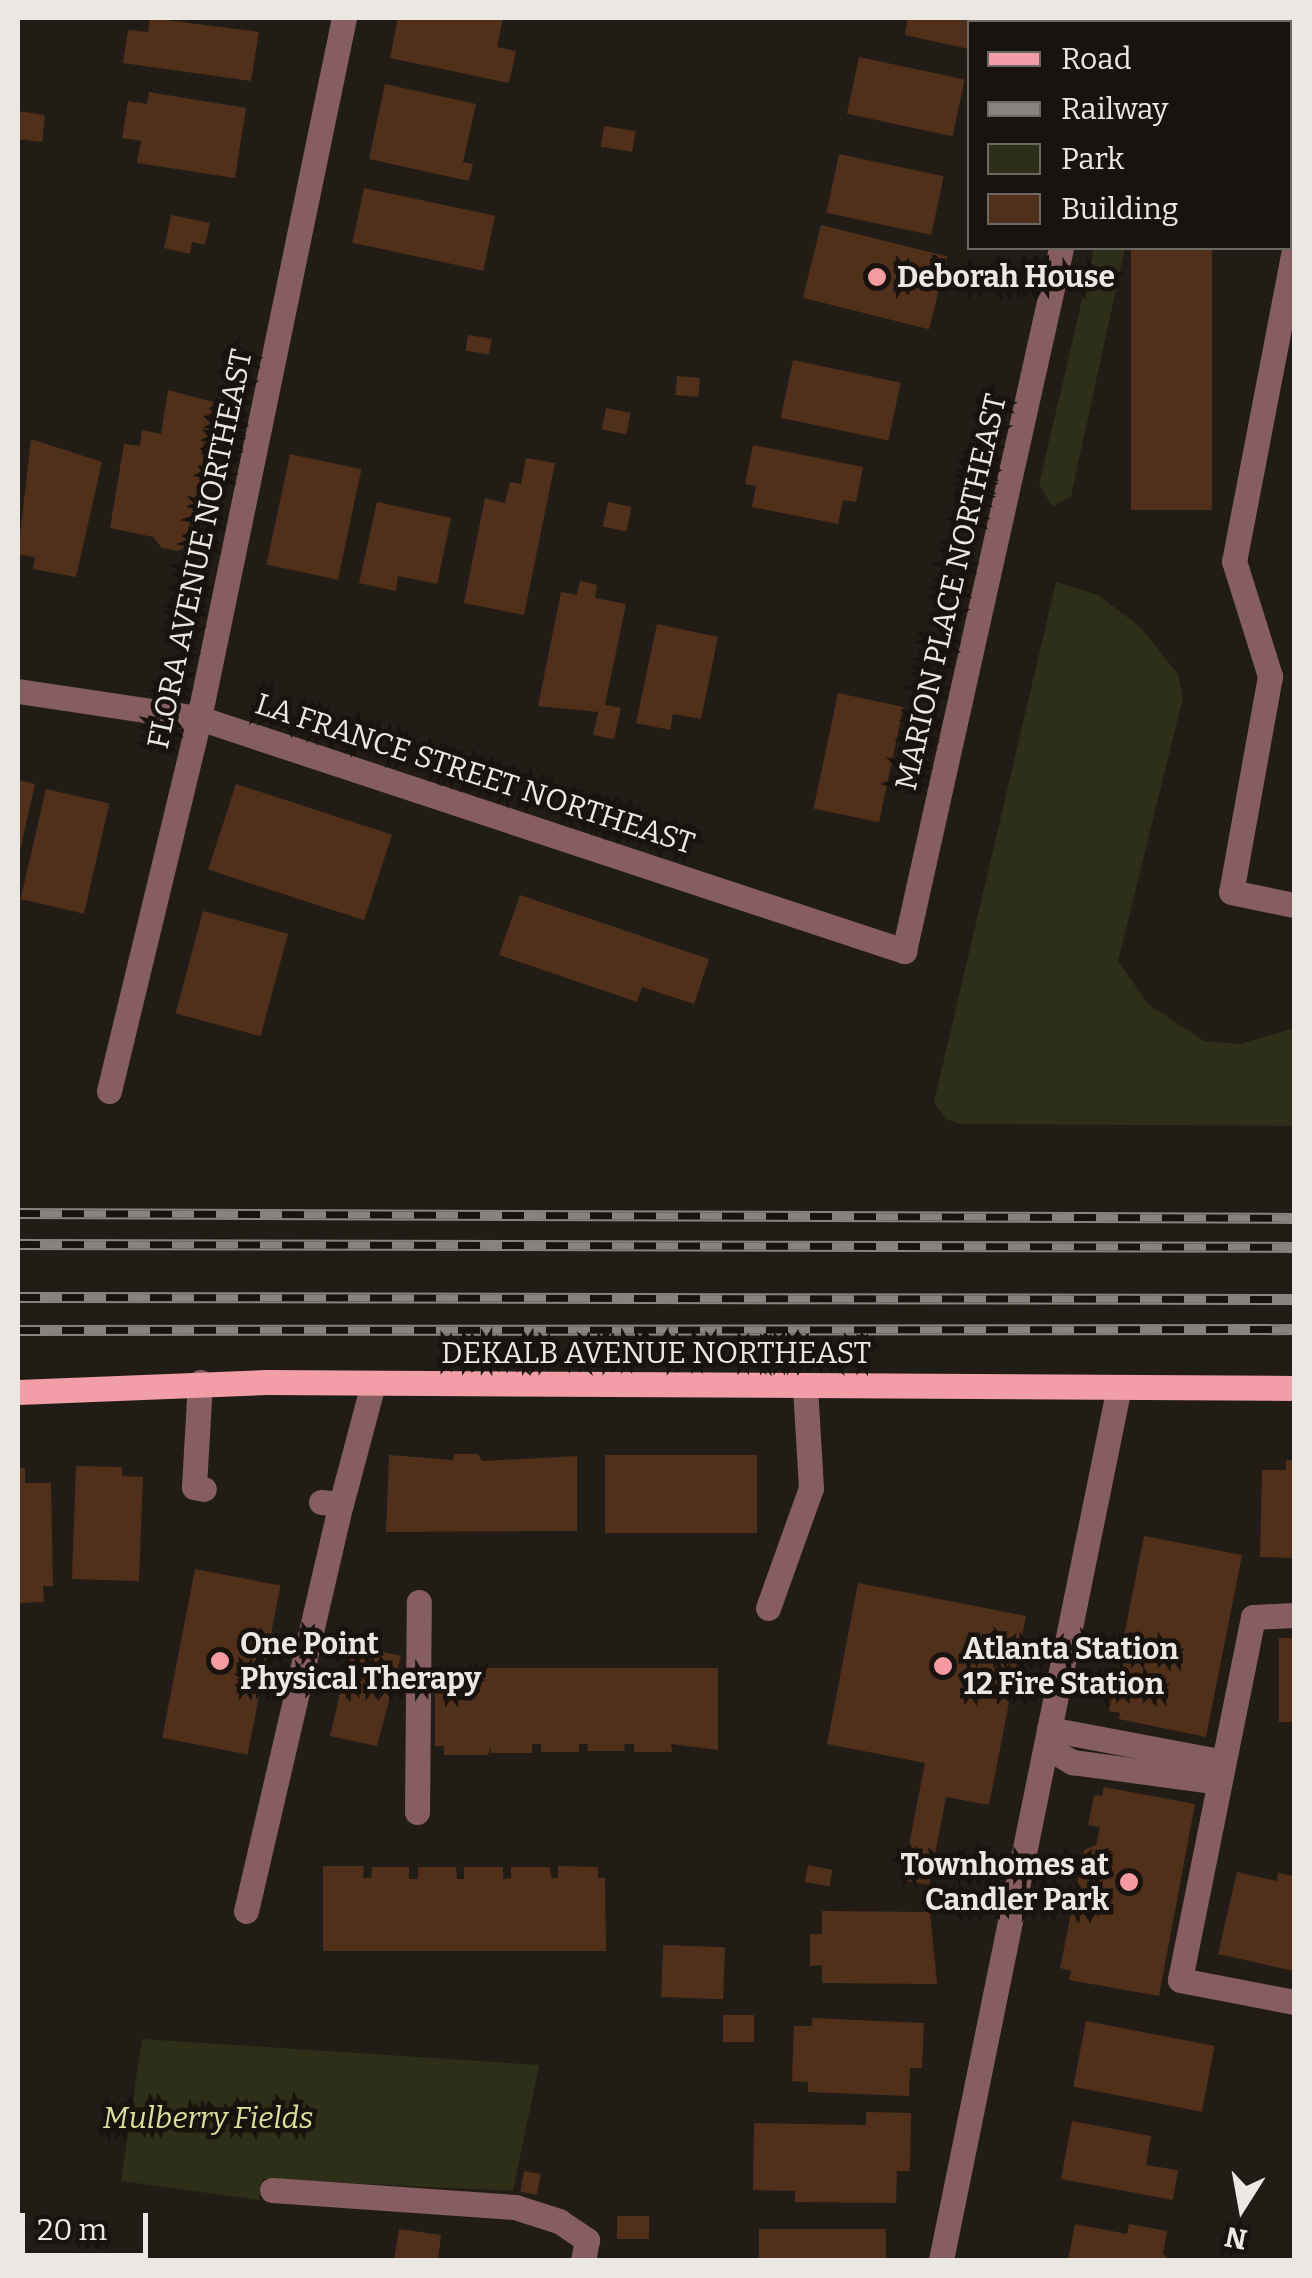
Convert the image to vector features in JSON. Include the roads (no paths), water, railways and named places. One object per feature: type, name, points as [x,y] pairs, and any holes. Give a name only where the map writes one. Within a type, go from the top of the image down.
[{"type":"main road","name":"DEKALB AVENUE NORTHEAST","points":[[18,1392],[200,1382],[1294,1388]]},
{"type":"street","name":"FLORA AVENUE NORTHEAST","points":[[109,1091],[200,718],[344,18]]},
{"type":"street","name":"MARION PLACE NORTHEAST","points":[[904,950],[1061,250]]},
{"type":"street","points":[[1294,250],[1234,560],[1270,676],[1230,892],[1294,905]]},
{"type":"street","name":"LA FRANCE STREET NORTHEAST","points":[[18,692],[200,718],[904,950]]},
{"type":"street","points":[[200,1382],[194,1487],[204,1488]]},
{"type":"street","points":[[246,1911],[331,1503],[373,1384]]},
{"type":"street","points":[[768,1608],[811,1488],[805,1386]]},
{"type":"street","points":[[941,2260],[1119,1387]]},
{"type":"street","points":[[416,1812],[420,1602]]},
{"type":"street","points":[[1294,1614],[1254,1617],[1180,1980],[1294,2002]]},
{"type":"street","points":[[1048,1737],[1221,1772]]},
{"type":"street","points":[[272,2190],[515,2207],[559,2222],[587,2240],[583,2260]]},
{"type":"railway","points":[[18,1213],[1294,1218]]},
{"type":"railway","points":[[18,1244],[1294,1247]]},
{"type":"railway","points":[[18,1297],[1294,1299]]},
{"type":"railway","points":[[18,1330],[1294,1329]]},
{"type":"place","name":"Deborah House","points":[[877,277]]},
{"type":"place","name":"One Point Physical Therapy","points":[[220,1661]]},
{"type":"place","name":"Atlanta Station 12 Fire Station","points":[[943,1666]]},
{"type":"place","name":"Townhomes at Candler Park","points":[[1129,1882]]},
{"type":"park label","name":"Mulberry Fields","points":[[208,2118]]}]
